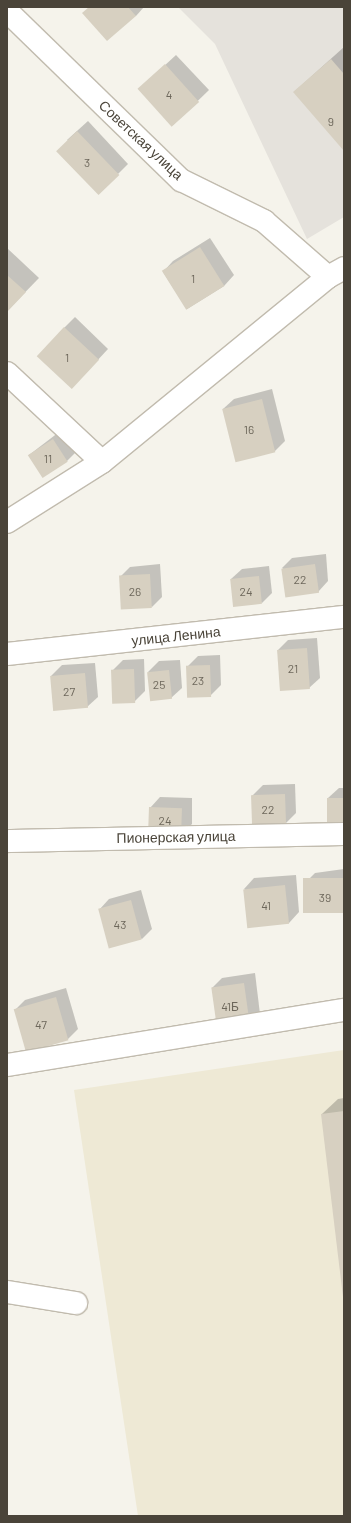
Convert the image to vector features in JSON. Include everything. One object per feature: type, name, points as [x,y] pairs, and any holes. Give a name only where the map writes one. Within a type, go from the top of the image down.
[{"type":"street","name":"Советская улица","points":[[7,11],[181,180],[264,221],[336,272]]},
{"type":"street","points":[[7,522],[102,462],[336,272]]},
{"type":"street","points":[[7,373],[102,462]]},
{"type":"street","name":"улица Ленина","points":[[7,654],[344,617]]},
{"type":"street","name":"Пионерская улица","points":[[7,841],[344,834]]},
{"type":"street","points":[[7,1065],[344,1010]]},
{"type":"street","points":[[7,1292],[76,1303]]},
{"type":"shaded area","points":[[178,7],[344,7],[344,217],[307,239],[215,44]]},
{"type":"shaded area","points":[[344,1050],[344,1516],[138,1516],[74,1090]]},
{"type":"building","points":[[89,7],[128,7],[136,16],[107,41],[82,13]]},
{"type":"building","points":[[331,59],[344,74],[344,151],[293,92]]},
{"type":"building","points":[[165,64],[199,102],[172,127],[138,89]]},
{"type":"building","points":[[77,131],[119,175],[99,195],[56,151]]},
{"type":"building","points":[[200,247],[224,286],[186,310],[162,271]]},
{"type":"building","points":[[7,275],[26,292],[7,312]]},
{"type":"building","points":[[64,327],[99,360],[72,389],[37,356]]},
{"type":"building","points":[[262,399],[275,452],[236,462],[222,409]]},
{"type":"building","points":[[53,439],[68,462],[43,478],[28,455]]},
{"type":"building","points":[[315,564],[319,593],[285,597],[281,569]]},
{"type":"building","points":[[150,574],[152,608],[121,610],[119,576]]},
{"type":"building","points":[[259,576],[262,604],[233,607],[230,579]]},
{"type":"building","points":[[307,648],[310,689],[280,691],[277,650]]},
{"type":"building","points":[[210,665],[211,697],[187,698],[186,666]]},
{"type":"building","points":[[134,669],[135,703],[112,704],[111,670]]},
{"type":"building","points":[[169,670],[172,699],[150,701],[147,672]]},
{"type":"building","points":[[85,673],[88,708],[53,711],[50,676]]},
{"type":"building","points":[[285,794],[286,825],[252,826],[251,795]]},
{"type":"building","points":[[327,798],[344,798],[344,827],[327,827]]},
{"type":"building","points":[[149,807],[182,808],[181,835],[148,834]]},
{"type":"building","points":[[303,878],[344,878],[344,913],[303,913]]},
{"type":"building","points":[[285,885],[289,924],[247,928],[243,889]]},
{"type":"building","points":[[131,900],[142,940],[109,948],[98,909]]},
{"type":"building","points":[[244,983],[250,1025],[217,1029],[211,988]]},
{"type":"building","points":[[56,997],[68,1040],[26,1052],[14,1009]]},
{"type":"building","points":[[344,1111],[344,1297],[343,1297],[321,1114]]}]
